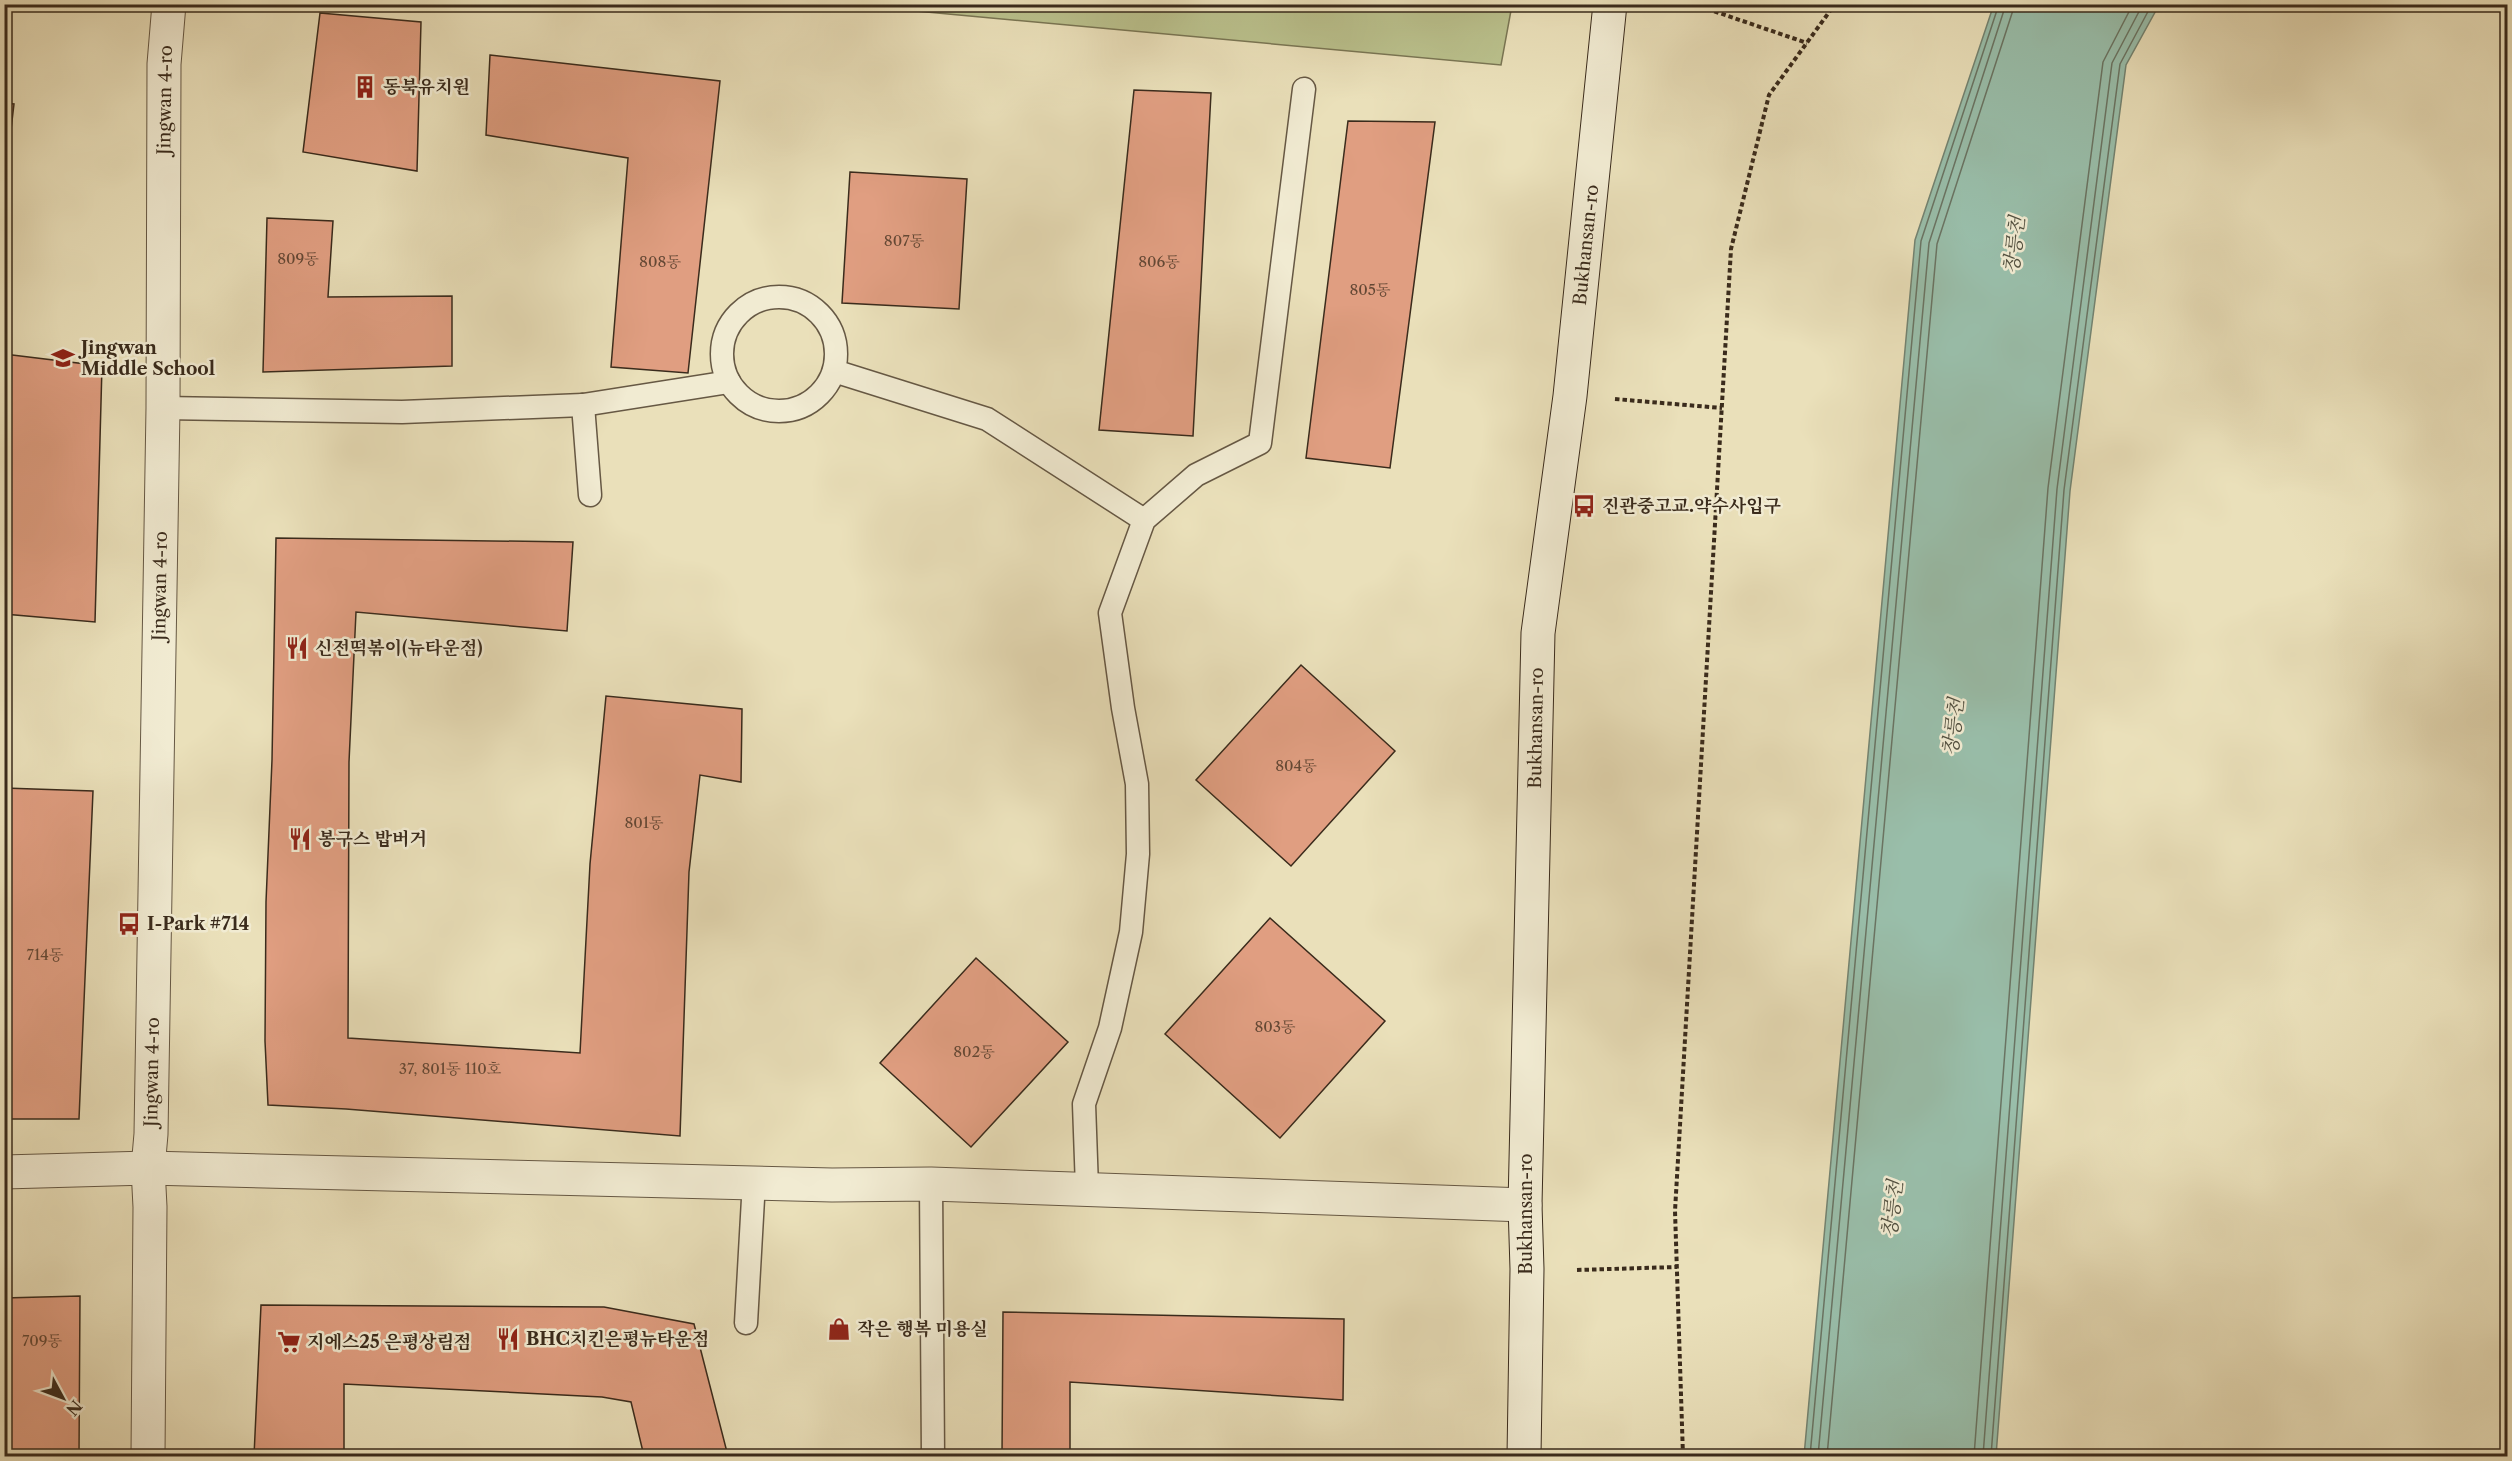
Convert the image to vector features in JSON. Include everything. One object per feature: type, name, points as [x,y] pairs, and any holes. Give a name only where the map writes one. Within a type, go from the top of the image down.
[{"type":"street","name":"Jingwan 4-ro","points":[[148,1456],[150,1207],[148,1168],[151,1134],[163,408],[164,64],[169,4]]},
{"type":"street","name":"Bukhansan-ro","points":[[1524,1456],[1527,1269],[1525,1205],[1538,633],[1570,396],[1610,4]]},
{"type":"street","points":[[4,1172],[148,1168],[754,1181],[832,1185],[931,1184],[1525,1205]]},
{"type":"lane","points":[[1087,1188],[1084,1104],[1110,1028],[1131,932],[1138,854],[1137,784],[1123,708],[1110,613],[1144,520],[1196,475],[1260,443],[1304,89]]},
{"type":"lane","points":[[771,297],[789,298],[808,304],[823,316],[833,333],[837,352],[834,371],[825,388],[812,402],[794,410],[775,411],[757,407],[741,397],[729,382],[723,365],[722,346],[728,329],[738,314],[753,303],[771,297]]},
{"type":"lane","points":[[834,371],[987,419],[1144,520]]},
{"type":"lane","points":[[163,408],[402,412],[583,405],[729,382]]},
{"type":"lane","points":[[583,405],[590,495]]},
{"type":"lane","points":[[746,1323],[754,1181]]},
{"type":"lane","points":[[931,1184],[933,1456]]},
{"type":"path","points":[[1693,4],[1806,43]]},
{"type":"path","points":[[1683,1456],[1675,1211],[1731,249],[1769,95],[1835,4]]},
{"type":"path","points":[[1615,399],[1722,408]]},
{"type":"path","points":[[1577,1270],[1677,1267]]},
{"type":"shaded area","points":[[851,5],[1512,5],[1501,65]]},
{"type":"water","name":"창릉천","points":[[1994,4],[2159,5],[2126,65],[2070,491],[1996,1456],[1804,1456],[1915,240]]},
{"type":"building","name":"동북유치원","points":[[320,13],[421,22],[417,171],[303,152]]},
{"type":"building","points":[[490,55],[720,81],[688,373],[611,367],[628,158],[486,135]]},
{"type":"building","points":[[1134,90],[1211,93],[1193,436],[1099,430]]},
{"type":"building","points":[[4,103],[14,104],[4,189]]},
{"type":"building","points":[[1348,121],[1435,122],[1390,468],[1306,458]]},
{"type":"building","points":[[850,172],[967,179],[959,309],[842,303]]},
{"type":"building","points":[[267,218],[333,221],[328,297],[452,296],[452,366],[263,372]]},
{"type":"building","points":[[4,354],[102,366],[95,622],[4,614]]},
{"type":"building","points":[[276,538],[573,542],[567,631],[356,612],[349,762],[348,1038],[580,1053],[590,864],[606,696],[742,709],[741,782],[700,775],[689,872],[680,1136],[346,1109],[268,1105],[265,1041],[266,902],[272,760]]},
{"type":"building","points":[[1301,665],[1395,751],[1291,866],[1196,780]]},
{"type":"building","points":[[4,788],[93,791],[79,1119],[4,1119]]},
{"type":"building","points":[[1270,918],[1385,1021],[1280,1138],[1165,1034]]},
{"type":"building","points":[[976,958],[1068,1042],[971,1147],[880,1063]]},
{"type":"building","points":[[80,1296],[79,1456],[4,1456],[4,1298]]},
{"type":"building","points":[[261,1305],[604,1307],[694,1324],[728,1456],[644,1456],[631,1402],[602,1397],[344,1384],[344,1456],[254,1456]]},
{"type":"building","points":[[1003,1312],[1344,1319],[1343,1400],[1070,1382],[1070,1456],[1002,1456]]},
{"type":"place","name":"동북유치원","points":[[365,87]]},
{"type":"place","name":"Jingwan Middle School","points":[[63,358]]},
{"type":"place","name":"진관중고교.약수사입구","points":[[1584,506]]},
{"type":"place","name":"신전떡볶이(뉴타운점)","points":[[297,648]]},
{"type":"place","name":"봉구스 밥버거","points":[[300,839]]},
{"type":"place","name":"I-Park #714","points":[[129,924]]},
{"type":"place","name":"작은 행복 미용실","points":[[839,1329]]},
{"type":"place","name":"BHC치킨은평뉴타운점","points":[[508,1339]]},
{"type":"place","name":"지에스25 은평상림점","points":[[289,1342]]}]
